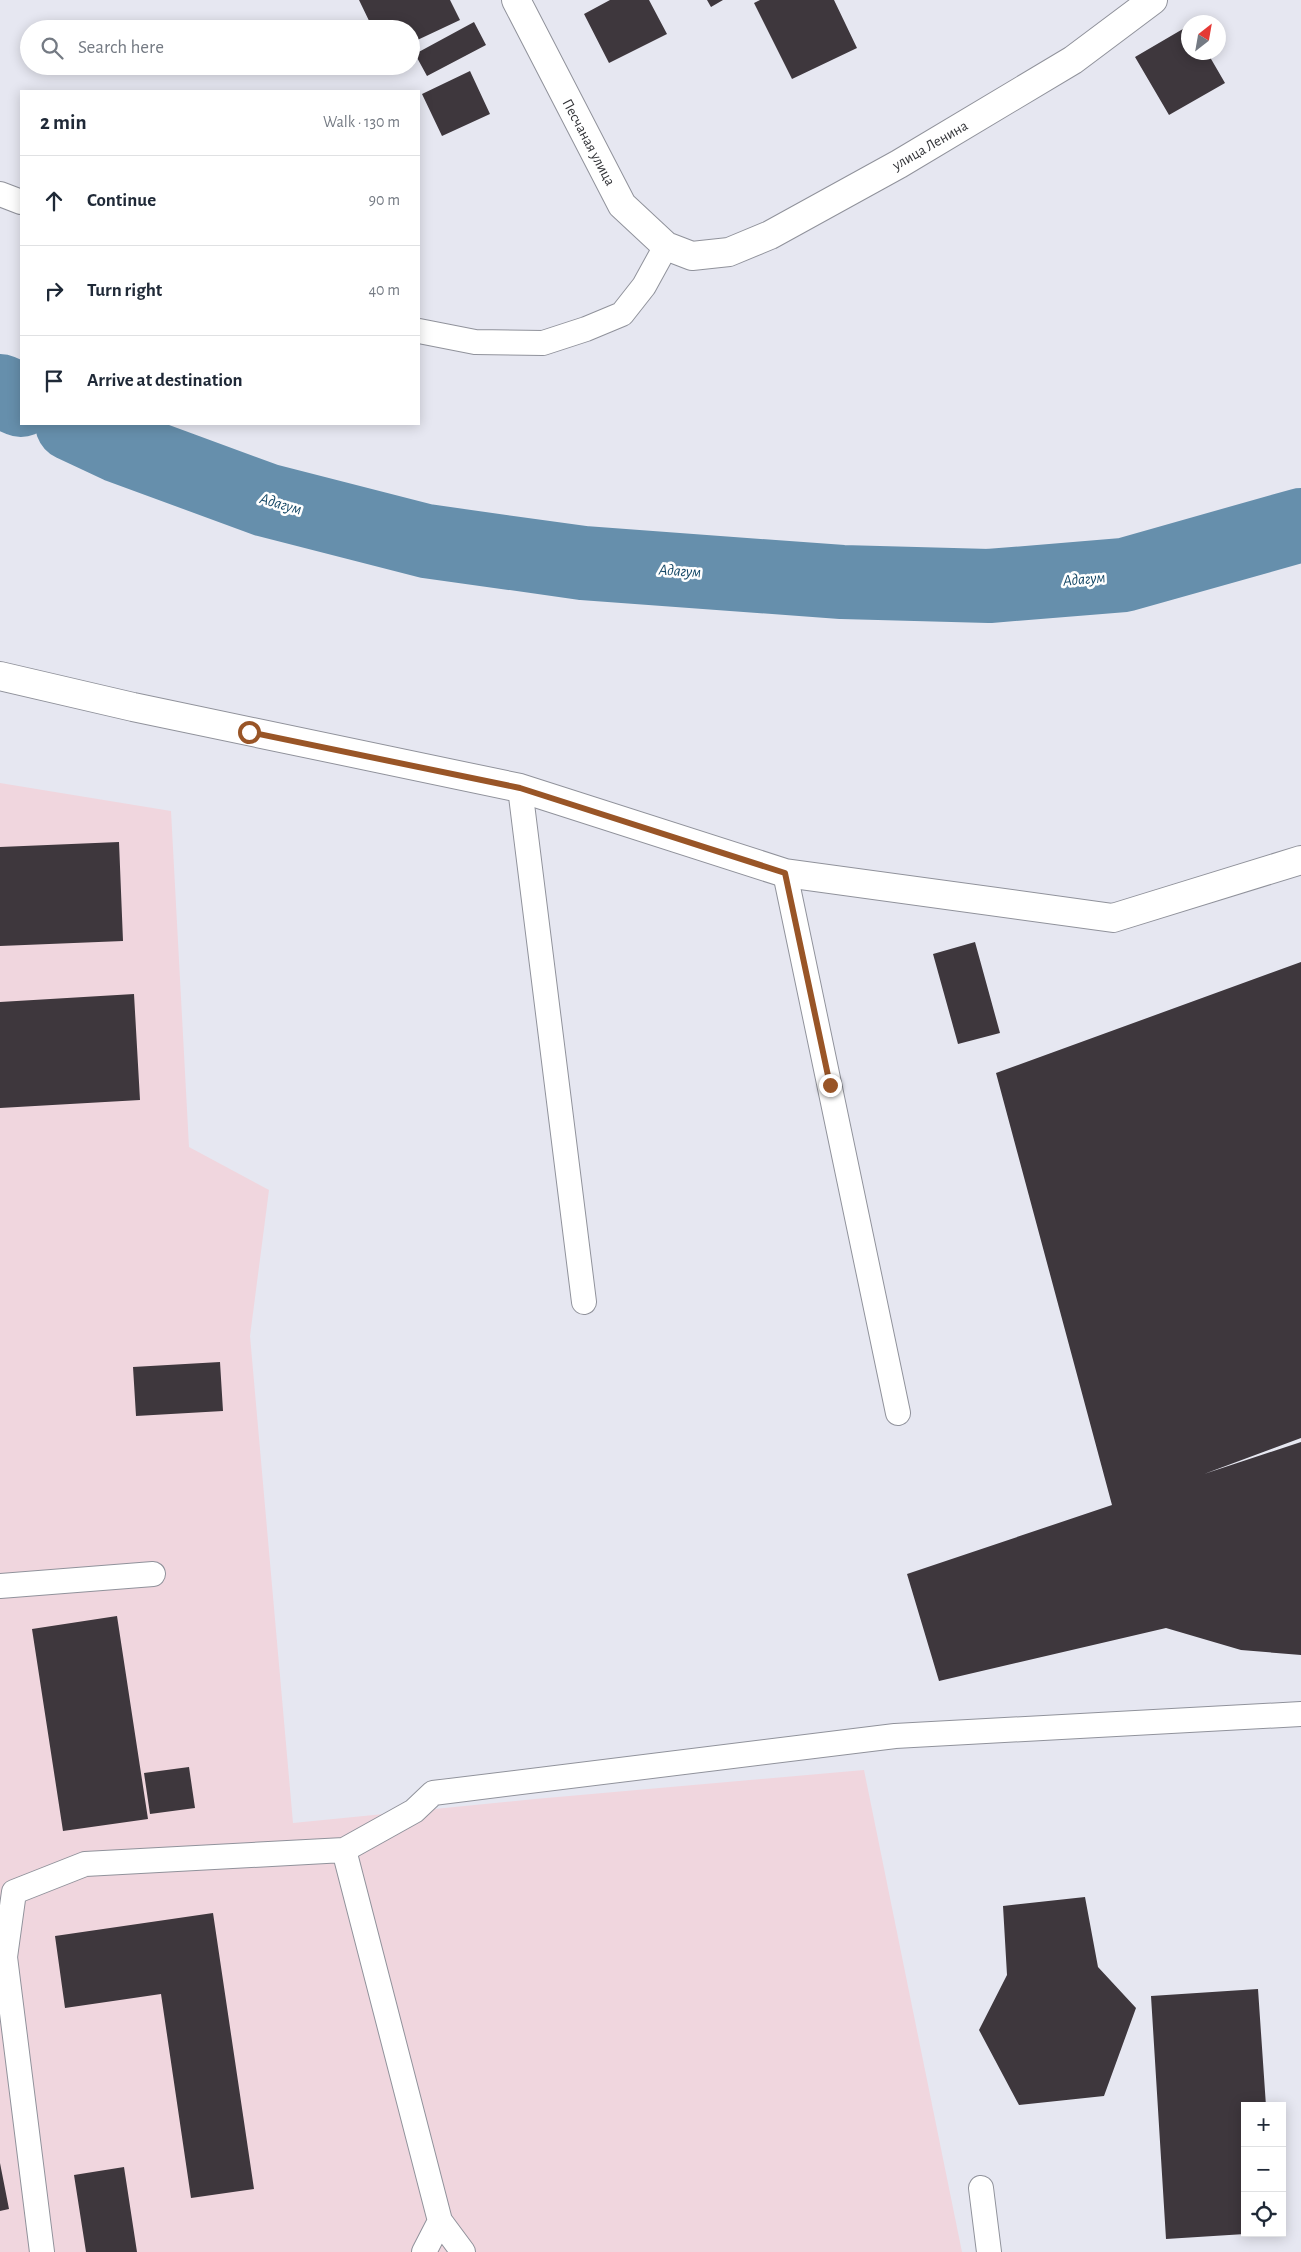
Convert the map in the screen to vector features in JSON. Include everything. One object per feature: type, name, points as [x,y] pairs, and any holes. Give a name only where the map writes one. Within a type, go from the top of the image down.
[{"type":"street","name":"Песчаная улица","points":[[516,0],[622,205],[666,246],[692,256]]},
{"type":"street","name":"улица Ленина","points":[[692,256],[729,252],[770,235],[899,164],[1073,60],[1153,0]]},
{"type":"street","points":[[0,676],[133,708],[520,788],[785,873],[1113,918],[1301,860]]},
{"type":"lane","points":[[0,194],[20,202]]},
{"type":"lane","points":[[420,331],[475,342],[543,343],[586,329],[622,314],[644,286],[666,246]]},
{"type":"lane","points":[[520,788],[584,1302]]},
{"type":"lane","points":[[785,873],[898,1413]]},
{"type":"lane","points":[[0,1586],[153,1574]]},
{"type":"lane","points":[[42,2252],[5,1957],[14,1892],[85,1864],[344,1850],[414,1811],[433,1793],[895,1736],[1301,1714]]},
{"type":"lane","points":[[344,1850],[440,2221],[463,2252]]},
{"type":"lane","points":[[981,2188],[989,2252]]},
{"type":"lane","points":[[424,2252],[440,2221]]},
{"type":"shaded area","points":[[0,783],[171,811],[189,1147],[269,1190],[250,1336],[293,1823],[535,1799],[864,1770],[962,2252],[0,2252]]},
{"type":"building","points":[[359,0],[450,0],[460,20],[420,39],[420,20],[369,20]]},
{"type":"building","points":[[610,0],[649,0],[667,34],[609,63],[584,14]]},
{"type":"building","points":[[707,0],[723,0],[711,7]]},
{"type":"building","points":[[760,0],[834,0],[857,48],[792,79],[754,3]]},
{"type":"building","points":[[474,22],[486,45],[427,76],[420,63],[420,51]]},
{"type":"building","points":[[1181,30],[1181,60],[1212,60],[1225,83],[1169,115],[1135,57]]},
{"type":"building","points":[[470,71],[490,114],[442,136],[422,94]]},
{"type":"building","points":[[119,842],[123,941],[0,946],[0,847]]},
{"type":"building","points":[[975,942],[1000,1033],[958,1044],[933,954]]},
{"type":"building","points":[[1301,962],[1301,1438],[1204,1474],[1301,1442],[1301,1655],[1241,1650],[1166,1628],[939,1681],[907,1574],[1112,1505],[996,1073]]},
{"type":"building","points":[[134,994],[140,1100],[0,1108],[0,1002]]},
{"type":"building","points":[[220,1362],[223,1411],[136,1416],[133,1367]]},
{"type":"building","points":[[117,1616],[148,1819],[63,1831],[32,1629]]},
{"type":"building","points":[[189,1767],[195,1808],[150,1814],[144,1773]]},
{"type":"building","points":[[1085,1897],[1098,1967],[1136,2008],[1104,2096],[1019,2105],[979,2030],[1007,1975],[1003,1906]]},
{"type":"building","points":[[213,1913],[254,2189],[191,2198],[161,1994],[65,2008],[55,1936]]},
{"type":"building","points":[[1258,1989],[1266,2102],[1241,2102],[1241,2234],[1166,2239],[1151,1996]]},
{"type":"building","points":[[0,2163],[9,2209],[0,2211]]},
{"type":"building","points":[[124,2167],[137,2252],[86,2252],[74,2175]]},
{"type":"waterway","name":"Адагум","points":[[0,391],[20,400]]},
{"type":"waterway","name":"Адагум","points":[[74,425],[119,446],[266,500],[426,541],[583,563],[842,582],[989,586],[1124,575],[1301,525]]},
{"type":"route","points":[[249,732],[520,788],[785,873],[830,1085]]}]
